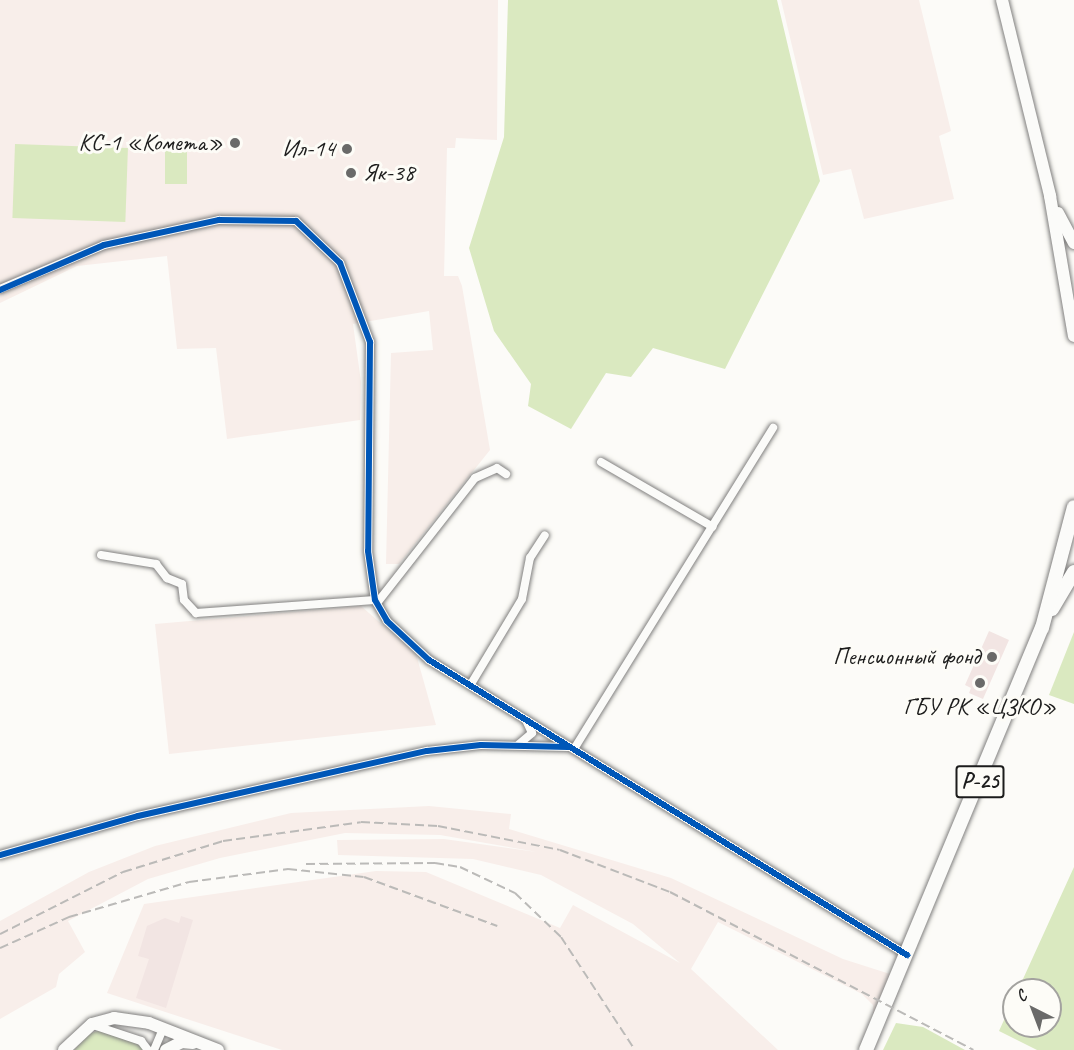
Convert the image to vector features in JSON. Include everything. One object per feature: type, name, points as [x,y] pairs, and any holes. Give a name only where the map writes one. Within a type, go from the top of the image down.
[{"type":"main road","points":[[1002,0],[1050,196],[1074,336]]},
{"type":"main road","points":[[1050,196],[1074,243]]},
{"type":"main road","name":"Р-25","points":[[1044,624],[1074,507]]},
{"type":"main road","name":"Р-25","points":[[866,1050],[1044,624],[1074,572]]},
{"type":"main road","points":[[64,1050],[92,1024],[114,1018],[163,1029],[218,1050]]},
{"type":"main road","points":[[166,1050],[182,1042],[200,1044]]},
{"type":"street","points":[[0,290],[75,254],[219,220],[274,217],[296,221],[310,232],[345,272],[370,342],[368,551],[376,602],[387,621],[429,660],[907,955]]},
{"type":"street","points":[[574,749],[773,428]]},
{"type":"street","points":[[601,462],[712,527]]},
{"type":"street","points":[[101,555],[156,564],[167,578],[182,584],[184,600],[195,614],[376,602],[474,478],[497,468],[506,474]]},
{"type":"street","points":[[471,684],[522,599],[530,558],[544,535]]},
{"type":"street","points":[[518,744],[532,733],[523,716]]},
{"type":"street","points":[[0,855],[138,816],[426,751],[518,744],[574,749]]},
{"type":"street","points":[[92,1024],[150,1049],[163,1029]]},
{"type":"shaded area","points":[[0,0],[498,0],[497,140],[456,138],[455,148],[447,148],[444,276],[458,276],[462,286],[490,450],[399,564],[386,564],[391,353],[433,350],[429,311],[353,324],[361,382],[360,420],[227,439],[216,348],[177,349],[167,256],[77,266],[0,303]]},
{"type":"shaded area","points":[[781,0],[919,0],[951,131],[939,136],[954,199],[864,219],[851,169],[823,175]]},
{"type":"shaded area","points":[[361,606],[416,654],[436,725],[169,754],[155,624]]},
{"type":"shaded area","points":[[429,806],[511,814],[509,829],[671,878],[843,959],[890,974],[892,982],[873,1023],[873,1005],[862,994],[718,922],[691,969],[778,1050],[282,1050],[107,993],[144,904],[376,871],[426,872],[560,928],[573,905],[680,963],[633,924],[541,875],[473,859],[338,855],[337,840],[444,839],[537,852],[440,835],[345,833],[220,858],[148,879],[68,921],[85,952],[59,974],[56,987],[0,1019],[0,921],[89,872],[155,846],[291,813]]},
{"type":"green space","points":[[508,0],[777,0],[820,181],[725,369],[653,348],[631,377],[606,373],[571,429],[528,406],[531,384],[494,331],[469,248],[504,137]]},
{"type":"green space","points":[[165,141],[187,141],[187,184],[165,184]]},
{"type":"green space","points":[[15,144],[128,148],[125,222],[12,218]]},
{"type":"green space","points":[[1074,632],[1074,704],[1049,695]]},
{"type":"green space","points":[[1074,867],[1074,1050],[1037,1050],[1013,1038],[1062,1038],[1062,978],[1023,978]]},
{"type":"green space","points":[[896,1023],[923,1027],[965,1050],[883,1050]]},
{"type":"green space","points":[[101,1030],[140,1044],[143,1050],[74,1050],[91,1033]]},
{"type":"building","points":[[989,631],[1009,640],[983,699],[969,693],[971,688],[965,685]]},
{"type":"building","points":[[181,916],[193,920],[166,1008],[136,998],[149,959],[138,956],[147,926],[165,918],[179,923]]},
{"type":"railway","points":[[0,934],[123,872],[223,841],[361,822],[438,826],[560,850],[670,892],[973,1050]]},
{"type":"railway","points":[[306,864],[435,863],[460,867],[515,893],[561,937],[635,1050]]},
{"type":"railway","points":[[0,948],[69,917],[189,882],[288,869],[364,877],[497,926]]},
{"type":"cycle path","points":[[0,290],[104,245],[219,220],[296,221],[340,263],[370,342],[368,551],[375,600],[387,621],[429,660],[907,955]]},
{"type":"cycle path","points":[[0,855],[138,816],[427,751],[481,745],[568,747]]},
{"type":"place","name":"КС-1 «Комета»","points":[[235,143]]},
{"type":"place","name":"Ил-14","points":[[347,149]]},
{"type":"place","name":"Як-38","points":[[351,173]]},
{"type":"place","name":"Пенсионный фонд","points":[[992,657]]},
{"type":"place","name":"ГБУ РК «ЦЗКО»","points":[[980,683]]}]
